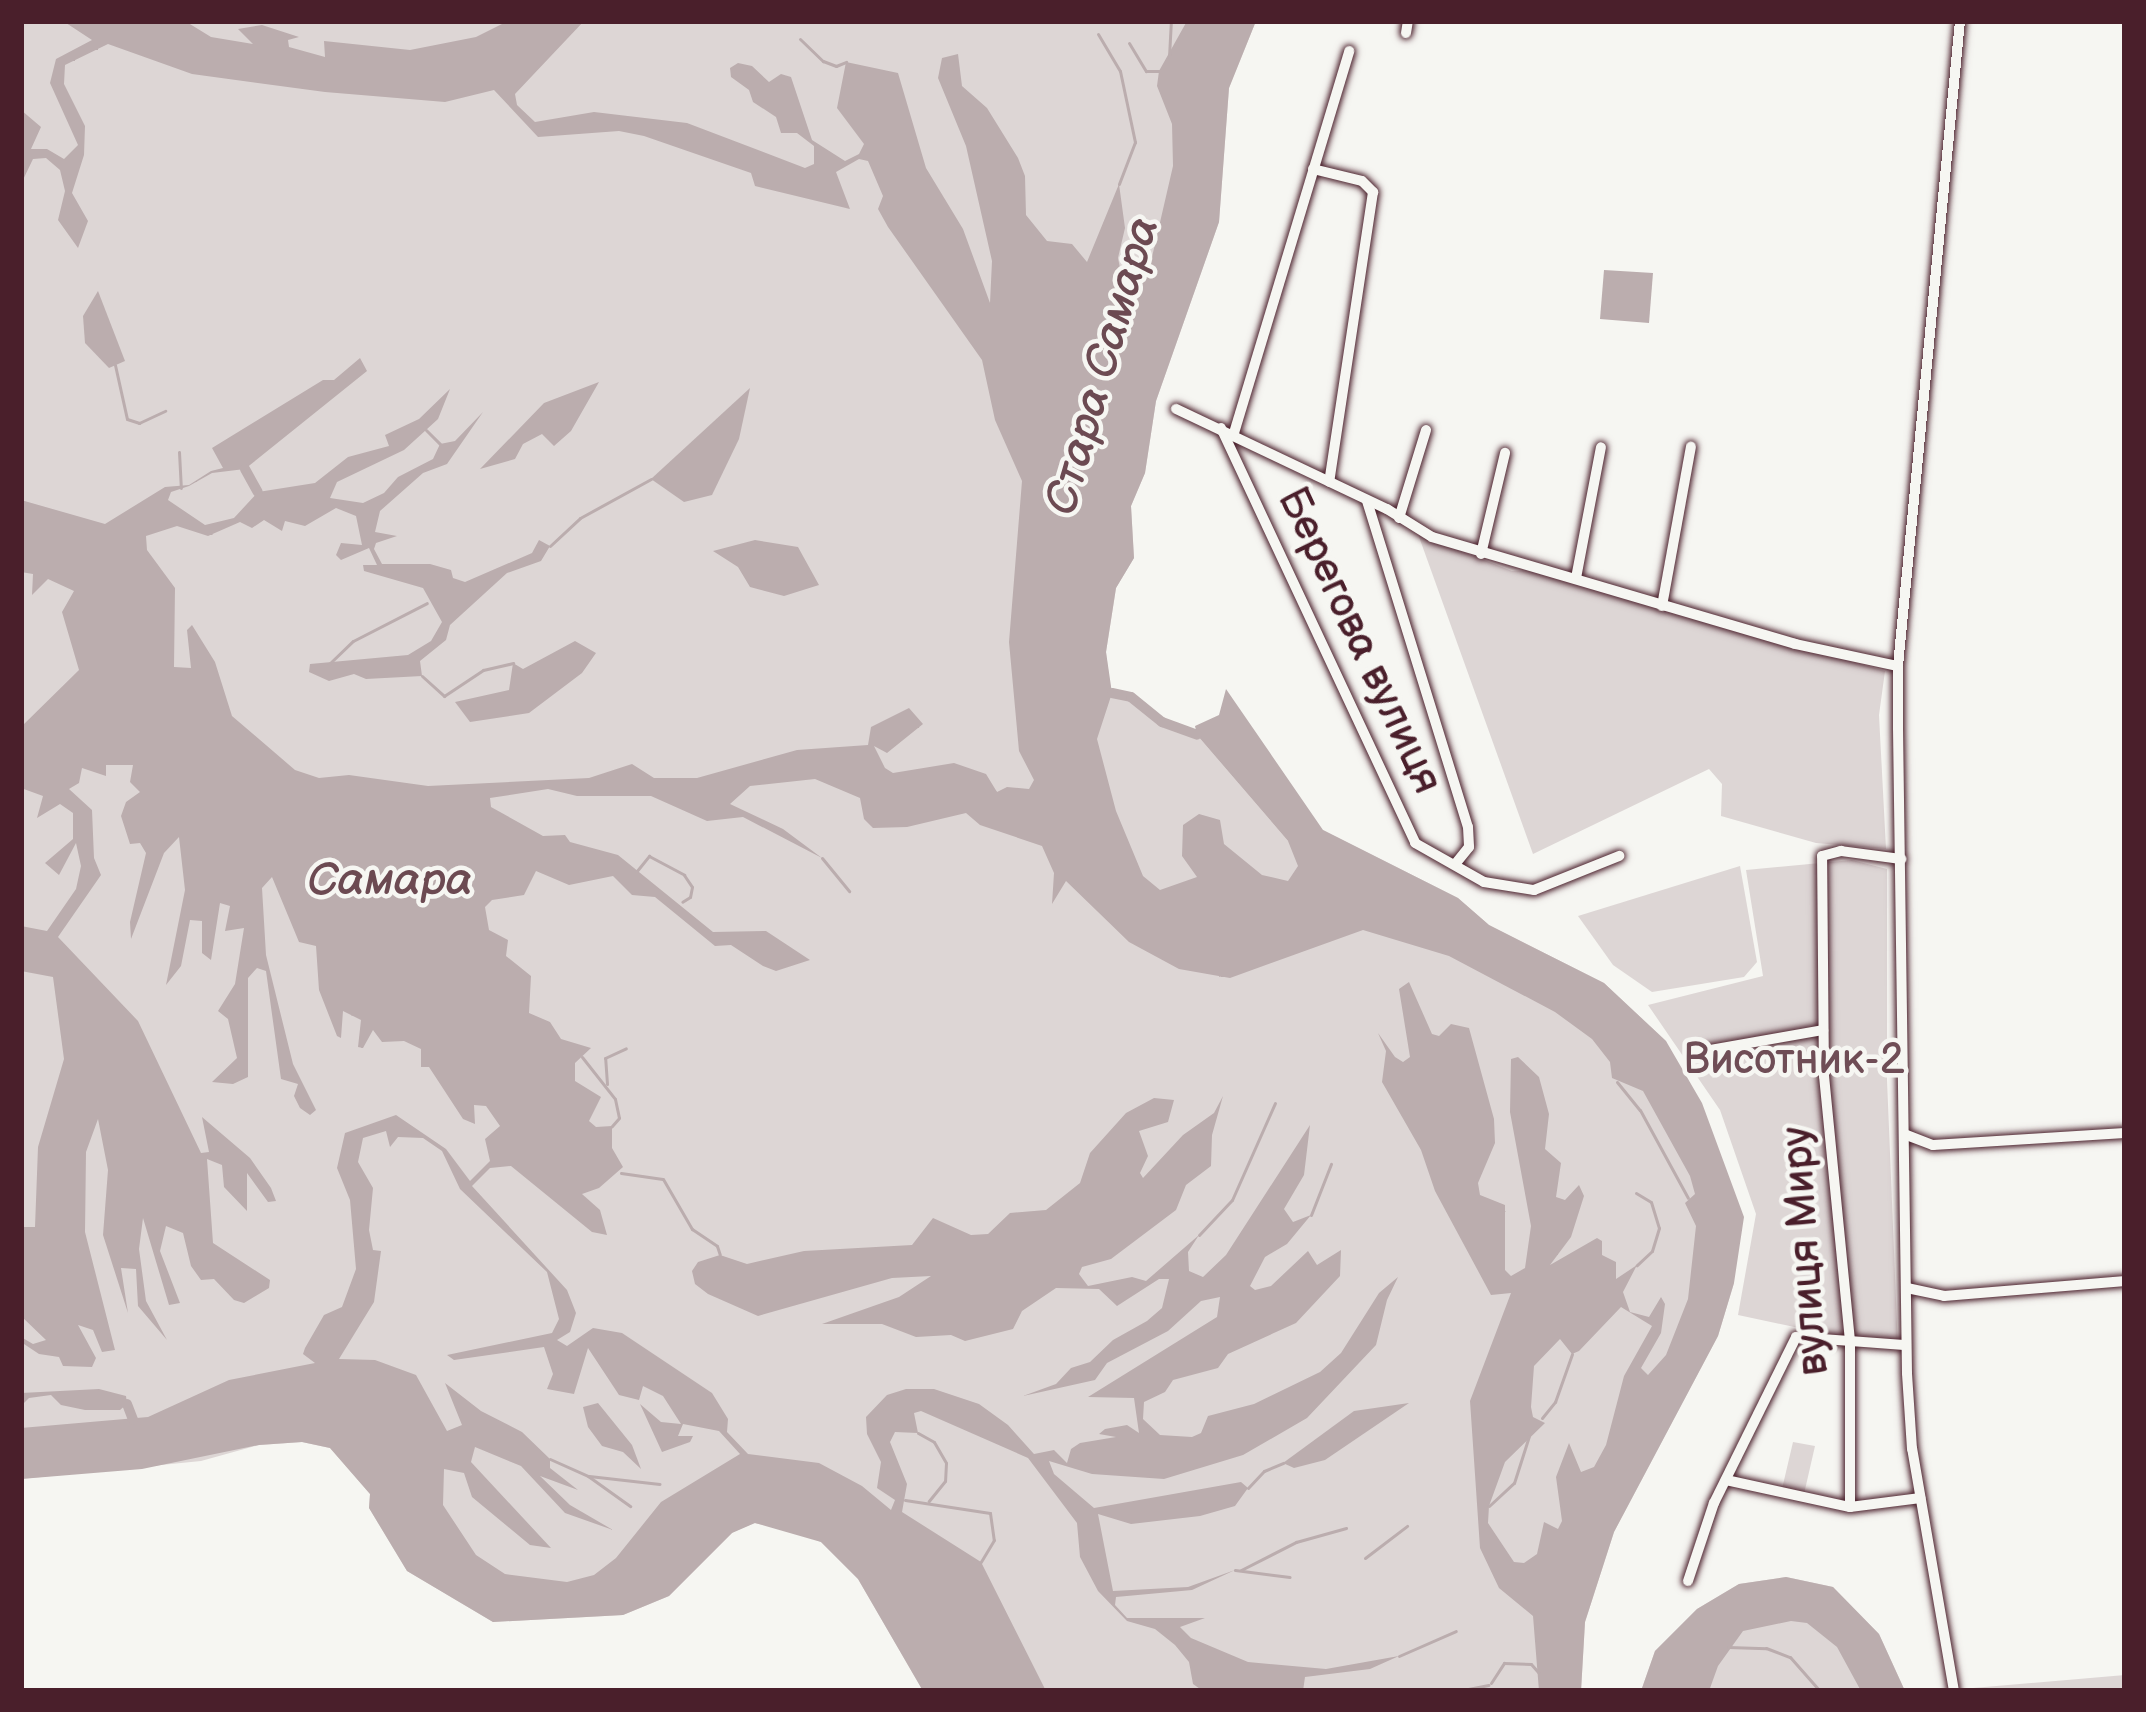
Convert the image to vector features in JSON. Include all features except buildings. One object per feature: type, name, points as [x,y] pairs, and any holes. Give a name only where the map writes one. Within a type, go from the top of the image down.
[{"type":"street","points":[[1954,1691],[1920,1498],[1906,1345],[1898,666],[1960,21]]},
{"type":"street","points":[[1227,430],[1348,51]]},
{"type":"street","points":[[1313,169],[1362,181],[1373,192],[1329,482]]},
{"type":"street","points":[[1176,409],[1480,554],[1816,650],[1898,666]]},
{"type":"street","name":"Берегова вулиця","points":[[1227,430],[1415,843],[1484,882],[1534,890],[1619,856]]},
{"type":"street","points":[[1400,518],[1426,430]]},
{"type":"street","points":[[1576,578],[1601,447]]},
{"type":"street","points":[[1661,606],[1691,447]]},
{"type":"street","points":[[1480,554],[1505,453]]},
{"type":"street","points":[[1367,501],[1468,827],[1469,847],[1455,864]]},
{"type":"street","name":"вулиця Миру","points":[[1850,1507],[1850,1341],[1823,1030],[1822,856],[1841,851],[1901,860]]},
{"type":"street","points":[[1704,1051],[1823,1030]]},
{"type":"street","points":[[1904,1134],[1934,1144],[2125,1133]]},
{"type":"street","points":[[1907,1288],[1944,1296],[2125,1281]]},
{"type":"street","points":[[1688,1581],[1726,1480],[1796,1337],[1906,1345]]},
{"type":"street","points":[[1726,1480],[1850,1507],[1920,1498]]},
{"type":"green space","points":[[21,21],[1256,21],[1229,88],[1219,222],[1156,401],[1145,473],[1131,506],[1134,558],[1116,588],[1106,652],[1111,693],[1131,697],[1162,722],[1197,735],[1288,841],[1323,830],[1458,898],[1489,925],[1604,983],[1666,1041],[1734,1283],[1718,1336],[1614,1532],[1585,1622],[1581,1691],[923,1691],[858,1579],[821,1542],[795,1531],[754,1523],[733,1532],[669,1596],[623,1615],[493,1622],[407,1571],[369,1508],[370,1494],[330,1448],[302,1442],[259,1445],[201,1461],[21,1479]]},
{"type":"green space","points":[[1418,534],[1512,571],[1534,570],[1885,671],[1879,715],[1886,849],[1816,843],[1721,816],[1722,784],[1709,769],[1533,854]]},
{"type":"green space","name":"Висотник-2","points":[[1852,860],[1887,869],[1887,1080],[1898,1349],[1738,1315],[1756,1214],[1720,1110],[1648,1005],[1763,976],[1746,870]]},
{"type":"green space","points":[[1740,866],[1757,962],[1744,977],[1652,992],[1613,965],[1578,916]]},
{"type":"green space","points":[[1793,1442],[1815,1446],[1804,1494],[1782,1489]]},
{"type":"green space","points":[[1786,1577],[1833,1587],[1879,1634],[1905,1691],[1641,1691],[1655,1651],[1697,1609],[1739,1584]]},
{"type":"green space","points":[[2125,1675],[2125,1691],[1973,1691],[1973,1688]]},
{"type":"water","name":"Самара","points":[[63,21],[185,21],[211,37],[253,44],[238,29],[262,25],[299,37],[288,40],[289,47],[325,57],[324,41],[410,50],[476,37],[508,21],[584,21],[515,94],[517,105],[535,122],[594,112],[687,123],[805,168],[814,164],[814,146],[797,133],[781,133],[776,117],[753,102],[749,90],[731,77],[730,68],[738,63],[752,66],[769,82],[781,74],[791,77],[812,140],[845,161],[859,154],[864,144],[837,108],[846,62],[898,73],[926,168],[963,229],[990,303],[992,261],[966,146],[938,78],[942,58],[958,54],[962,86],[987,108],[1018,158],[1025,176],[1026,215],[1047,241],[1072,244],[1087,262],[1119,184],[1125,228],[1118,258],[1127,303],[1152,257],[1173,166],[1172,124],[1157,86],[1159,71],[1187,21],[1256,21],[1229,88],[1219,222],[1156,401],[1145,473],[1131,506],[1134,558],[1116,588],[1106,652],[1112,693],[1097,739],[1116,811],[1143,876],[1160,890],[1197,877],[1182,856],[1183,825],[1199,814],[1220,820],[1224,844],[1262,875],[1288,881],[1298,866],[1288,841],[1197,735],[1195,726],[1219,715],[1226,689],[1323,830],[1458,898],[1489,925],[1604,983],[1666,1041],[1702,1103],[1744,1217],[1734,1283],[1718,1336],[1614,1532],[1585,1622],[1581,1691],[1539,1691],[1533,1616],[1499,1588],[1480,1548],[1470,1401],[1511,1293],[1491,1295],[1435,1191],[1421,1150],[1382,1082],[1386,1051],[1378,1033],[1395,1057],[1403,1062],[1410,1057],[1399,989],[1409,982],[1432,1034],[1439,1036],[1451,1024],[1469,1028],[1494,1119],[1495,1143],[1478,1183],[1480,1195],[1505,1205],[1505,1270],[1511,1276],[1525,1268],[1531,1226],[1510,1112],[1511,1059],[1518,1057],[1539,1077],[1549,1114],[1545,1149],[1561,1163],[1556,1197],[1565,1200],[1579,1185],[1584,1196],[1571,1237],[1550,1265],[1597,1238],[1602,1241],[1602,1255],[1616,1262],[1616,1279],[1637,1265],[1623,1292],[1630,1312],[1649,1317],[1661,1297],[1665,1304],[1661,1333],[1641,1368],[1648,1375],[1666,1355],[1688,1299],[1696,1226],[1685,1203],[1695,1194],[1690,1176],[1643,1091],[1612,1078],[1610,1062],[1592,1039],[1555,1012],[1449,956],[1363,930],[1230,978],[1179,969],[1129,942],[1066,881],[1052,904],[1054,873],[1042,846],[980,825],[966,813],[907,827],[873,828],[864,819],[860,798],[815,779],[750,786],[730,804],[783,829],[822,858],[743,817],[707,821],[651,796],[577,796],[548,789],[490,798],[491,807],[543,836],[565,835],[570,842],[618,855],[713,932],[766,931],[810,960],[776,971],[731,945],[715,946],[655,897],[632,895],[613,876],[569,885],[536,871],[524,895],[492,900],[485,907],[489,930],[508,940],[506,956],[531,976],[529,1013],[550,1022],[561,1039],[591,1048],[575,1063],[575,1081],[601,1097],[589,1121],[596,1127],[612,1126],[612,1148],[623,1167],[599,1188],[582,1194],[600,1210],[607,1235],[592,1232],[511,1166],[490,1168],[472,1186],[567,1290],[576,1313],[570,1332],[557,1340],[567,1346],[593,1328],[622,1333],[712,1393],[728,1419],[727,1432],[748,1454],[819,1463],[862,1486],[891,1510],[895,1500],[877,1488],[881,1462],[867,1434],[866,1417],[887,1395],[906,1389],[934,1389],[979,1404],[1008,1425],[1034,1454],[1054,1450],[1067,1463],[1071,1449],[1080,1443],[1116,1437],[1099,1434],[1105,1429],[1127,1425],[1139,1433],[1134,1398],[1088,1397],[1217,1317],[1220,1297],[1201,1301],[1168,1331],[1107,1363],[1095,1380],[1023,1396],[1056,1384],[1071,1368],[1090,1362],[1113,1340],[1147,1321],[1162,1308],[1169,1279],[1159,1279],[1117,1306],[1099,1289],[1056,1288],[1022,1311],[1013,1329],[965,1341],[951,1335],[916,1337],[882,1324],[822,1324],[899,1297],[931,1276],[892,1278],[758,1316],[708,1294],[695,1284],[692,1271],[698,1262],[720,1255],[747,1264],[804,1251],[912,1245],[933,1218],[971,1235],[988,1234],[1010,1213],[1046,1210],[1080,1183],[1090,1153],[1126,1113],[1154,1098],[1174,1100],[1168,1122],[1139,1131],[1148,1156],[1140,1173],[1143,1178],[1183,1135],[1214,1113],[1223,1096],[1212,1135],[1211,1166],[1186,1185],[1176,1210],[1111,1259],[1082,1267],[1079,1274],[1088,1286],[1132,1277],[1146,1281],[1199,1235],[1188,1252],[1189,1271],[1203,1277],[1226,1255],[1310,1125],[1304,1175],[1284,1209],[1293,1222],[1311,1215],[1287,1244],[1265,1257],[1250,1286],[1255,1290],[1271,1286],[1308,1251],[1317,1265],[1341,1250],[1340,1276],[1296,1323],[1228,1354],[1218,1368],[1173,1380],[1165,1392],[1144,1402],[1143,1419],[1160,1435],[1192,1437],[1201,1433],[1208,1416],[1254,1404],[1320,1372],[1341,1353],[1379,1293],[1398,1277],[1376,1345],[1307,1418],[1243,1455],[1164,1479],[1092,1474],[1049,1461],[1054,1474],[1094,1508],[1241,1482],[1248,1488],[1235,1506],[1200,1516],[1131,1524],[1098,1514],[1113,1591],[1188,1587],[1235,1570],[1192,1590],[1116,1597],[1115,1605],[1127,1618],[1205,1618],[1180,1627],[1191,1638],[1248,1662],[1326,1669],[1399,1656],[1370,1669],[1305,1677],[1303,1691],[1203,1691],[1193,1684],[1189,1662],[1175,1645],[1155,1629],[1127,1621],[1098,1591],[1080,1557],[1077,1523],[1028,1458],[921,1411],[914,1413],[918,1433],[895,1432],[890,1442],[907,1484],[902,1512],[981,1562],[1046,1691],[923,1691],[858,1579],[821,1542],[755,1523],[732,1533],[669,1596],[623,1615],[493,1622],[407,1571],[369,1508],[370,1494],[330,1448],[302,1442],[259,1445],[142,1469],[21,1479],[21,1428],[148,1417],[229,1380],[315,1363],[303,1354],[305,1348],[324,1315],[342,1307],[356,1269],[350,1200],[337,1168],[345,1133],[396,1115],[446,1149],[470,1181],[490,1161],[485,1139],[500,1126],[486,1106],[474,1105],[475,1124],[463,1119],[429,1067],[421,1067],[421,1049],[404,1041],[382,1042],[373,1030],[363,1048],[358,1047],[361,1020],[343,1011],[341,1038],[337,1036],[319,990],[316,946],[299,942],[272,877],[262,888],[266,955],[293,1064],[316,1110],[310,1115],[300,1108],[294,1096],[298,1084],[281,1079],[266,971],[257,968],[248,978],[248,1077],[233,1084],[212,1082],[237,1058],[228,1019],[218,1011],[235,984],[244,928],[225,931],[230,906],[220,903],[211,960],[202,953],[202,921],[190,920],[181,966],[166,985],[185,890],[179,837],[164,853],[131,939],[130,922],[146,853],[140,843],[130,844],[121,816],[126,802],[140,792],[130,782],[133,765],[106,765],[106,776],[82,768],[79,783],[69,789],[92,810],[94,858],[101,875],[58,937],[138,1021],[201,1153],[209,1152],[202,1117],[250,1158],[271,1188],[276,1201],[268,1202],[247,1173],[247,1211],[224,1187],[222,1165],[207,1159],[213,1243],[270,1280],[269,1288],[244,1303],[234,1300],[214,1279],[201,1280],[191,1266],[183,1233],[166,1226],[160,1251],[180,1303],[169,1305],[143,1218],[139,1249],[146,1301],[167,1340],[138,1306],[136,1269],[121,1268],[128,1313],[103,1235],[108,1170],[98,1119],[86,1152],[85,1232],[115,1350],[102,1352],[93,1330],[78,1325],[96,1358],[92,1367],[63,1366],[59,1357],[39,1354],[21,1342],[21,1337],[33,1344],[46,1340],[21,1316],[21,1227],[35,1227],[38,1147],[64,1059],[53,977],[21,971],[21,926],[47,931],[76,889],[81,866],[76,843],[59,875],[45,863],[73,839],[73,813],[60,804],[37,818],[43,796],[21,788],[21,727],[79,670],[62,612],[74,591],[48,579],[32,595],[33,574],[21,572],[21,500],[105,524],[165,487],[189,485],[211,471],[223,468],[212,448],[323,380],[334,380],[360,358],[367,371],[245,469],[212,473],[189,486],[171,492],[168,500],[205,525],[234,518],[258,492],[315,483],[348,457],[389,446],[385,435],[419,419],[450,389],[438,419],[404,450],[337,482],[330,498],[363,503],[384,493],[398,477],[433,459],[440,444],[455,441],[483,412],[447,464],[423,473],[380,511],[375,532],[397,536],[376,543],[374,549],[382,564],[430,564],[451,570],[453,578],[465,582],[532,553],[539,540],[550,546],[541,561],[507,573],[450,625],[446,640],[420,661],[422,676],[366,679],[354,674],[329,681],[309,672],[310,664],[408,655],[431,641],[442,622],[423,588],[364,571],[363,565],[377,565],[369,548],[341,560],[336,555],[341,543],[362,545],[356,516],[336,508],[305,526],[285,521],[282,531],[264,520],[252,528],[240,522],[208,536],[177,526],[146,536],[147,550],[175,588],[174,667],[191,668],[187,630],[192,625],[215,662],[232,716],[295,770],[319,778],[349,775],[428,786],[589,778],[632,764],[654,778],[697,778],[797,750],[868,745],[871,727],[909,708],[923,724],[887,753],[874,746],[885,768],[893,773],[954,763],[986,774],[997,792],[1007,787],[1029,789],[1034,780],[1019,751],[1009,642],[1022,481],[995,420],[982,360],[888,227],[878,209],[883,196],[868,161],[859,159],[836,172],[850,209],[755,186],[751,173],[644,136],[619,131],[538,137],[494,90],[445,102],[325,92],[192,74],[108,44],[65,65],[64,84],[85,126],[84,155],[72,193],[88,221],[78,248],[58,220],[65,191],[60,170],[46,158],[33,159],[21,184],[21,110],[41,127],[31,149],[47,149],[64,159],[78,145],[50,83],[56,59],[92,40]],"holes":[[[386,1131],[390,1147],[398,1137],[423,1138],[442,1151],[460,1189],[547,1272],[559,1319],[552,1333],[447,1355],[454,1360],[544,1347],[553,1374],[547,1389],[574,1394],[588,1348],[619,1395],[639,1400],[643,1386],[663,1396],[681,1424],[661,1422],[640,1404],[662,1452],[690,1442],[693,1436],[678,1436],[683,1424],[719,1431],[740,1454],[661,1502],[616,1558],[594,1575],[567,1582],[505,1574],[476,1555],[443,1505],[444,1469],[464,1473],[472,1497],[530,1545],[551,1548],[471,1462],[475,1447],[521,1466],[565,1513],[613,1530],[570,1505],[540,1476],[578,1490],[550,1468],[550,1459],[522,1432],[481,1411],[445,1383],[462,1425],[447,1431],[416,1375],[375,1360],[339,1359],[374,1302],[381,1251],[373,1250],[369,1230],[373,1188],[358,1162],[363,1138]],[[1621,1307],[1652,1326],[1624,1376],[1606,1445],[1594,1467],[1581,1472],[1569,1443],[1556,1477],[1562,1521],[1558,1529],[1544,1522],[1537,1554],[1524,1563],[1514,1562],[1488,1523],[1489,1506],[1505,1462],[1545,1423],[1533,1417],[1531,1407],[1534,1366],[1560,1339],[1572,1354],[1579,1351]]]},
{"type":"water","points":[[1604,270],[1653,273],[1649,323],[1600,319]]},
{"type":"water","points":[[98,291],[125,361],[109,368],[85,343],[83,316]]},
{"type":"water","points":[[599,382],[571,431],[554,446],[542,434],[523,444],[515,459],[480,469],[544,403]]},
{"type":"water","points":[[750,388],[739,439],[712,495],[684,502],[651,479]]},
{"type":"water","points":[[755,540],[798,547],[819,585],[784,596],[750,587],[738,567],[713,551]]},
{"type":"water","points":[[575,641],[596,653],[582,673],[529,713],[470,722],[455,702],[509,690],[513,663],[523,669]]},
{"type":"water","points":[[99,1389],[126,1396],[127,1404],[120,1410],[85,1410],[61,1405],[51,1395],[29,1398],[21,1406],[21,1393]]},
{"type":"water","points":[[598,1403],[632,1445],[641,1469],[623,1452],[602,1446],[588,1427],[583,1407]]},
{"type":"water","points":[[1409,1403],[1325,1460],[1294,1468],[1283,1463],[1354,1411]]},
{"type":"water","points":[[1786,1577],[1833,1587],[1879,1634],[1905,1691],[1861,1691],[1837,1647],[1807,1623],[1791,1621],[1743,1631],[1718,1666],[1709,1691],[1641,1691],[1655,1651],[1697,1609],[1739,1584]]},
{"type":"waterway","points":[[1169,57],[1171,21]]},
{"type":"waterway","points":[[1098,34],[1120,71],[1135,142],[1119,184]]},
{"type":"waterway","points":[[800,39],[823,61],[836,66],[846,62]]},
{"type":"waterway","points":[[1129,43],[1146,71],[1159,71]]},
{"type":"waterway","points":[[115,365],[127,419],[139,423],[165,411]]},
{"type":"waterway","points":[[426,430],[440,444]]},
{"type":"waterway","points":[[179,452],[181,488]]},
{"type":"waterway","points":[[245,469],[258,492]]},
{"type":"waterway","points":[[550,546],[580,518],[651,479]]},
{"type":"waterway","points":[[329,664],[353,641],[427,603]]},
{"type":"waterway","points":[[422,676],[444,696],[483,670],[513,663]]},
{"type":"waterway","points":[[1112,693],[1131,697],[1162,722],[1197,735]]},
{"type":"waterway","points":[[636,872],[649,856],[684,875],[692,887],[690,897],[682,902]]},
{"type":"waterway","points":[[822,858],[849,891]]},
{"type":"waterway","points":[[607,1084],[605,1058],[626,1048]]},
{"type":"waterway","points":[[582,1057],[615,1099],[619,1118],[612,1126]]},
{"type":"waterway","points":[[1617,1082],[1640,1110],[1688,1198]]},
{"type":"waterway","points":[[1199,1235],[1232,1200],[1275,1103]]},
{"type":"waterway","points":[[1311,1215],[1331,1164]]},
{"type":"waterway","points":[[621,1173],[663,1179],[692,1229],[717,1246],[720,1255]]},
{"type":"waterway","points":[[1636,1193],[1651,1202],[1659,1228],[1652,1251],[1637,1265]]},
{"type":"waterway","points":[[1542,1418],[1555,1402],[1572,1354]]},
{"type":"waterway","points":[[127,1404],[133,1420]]},
{"type":"waterway","points":[[918,1433],[934,1442],[946,1463],[945,1481],[929,1501]]},
{"type":"waterway","points":[[1489,1506],[1514,1483],[1529,1436]]},
{"type":"waterway","points":[[550,1459],[588,1476],[630,1506]]},
{"type":"waterway","points":[[1248,1488],[1264,1471],[1283,1463]]},
{"type":"waterway","points":[[589,1476],[660,1484]]},
{"type":"waterway","points":[[905,1500],[990,1513],[994,1540],[981,1562]]},
{"type":"waterway","points":[[1365,1558],[1407,1526]]},
{"type":"waterway","points":[[1241,1570],[1296,1542],[1346,1528]]},
{"type":"waterway","points":[[1235,1570],[1290,1577]]},
{"type":"waterway","points":[[1399,1656],[1456,1631]]},
{"type":"waterway","points":[[1728,1647],[1766,1648],[1790,1657],[1819,1690]]},
{"type":"waterway","points":[[1491,1683],[1504,1663],[1531,1664],[1538,1672]]},
{"type":"waterway","points":[[1458,1691],[1488,1685]]},
{"type":"water label","name":"Стара Самара","points":[[1103,366]]}]
